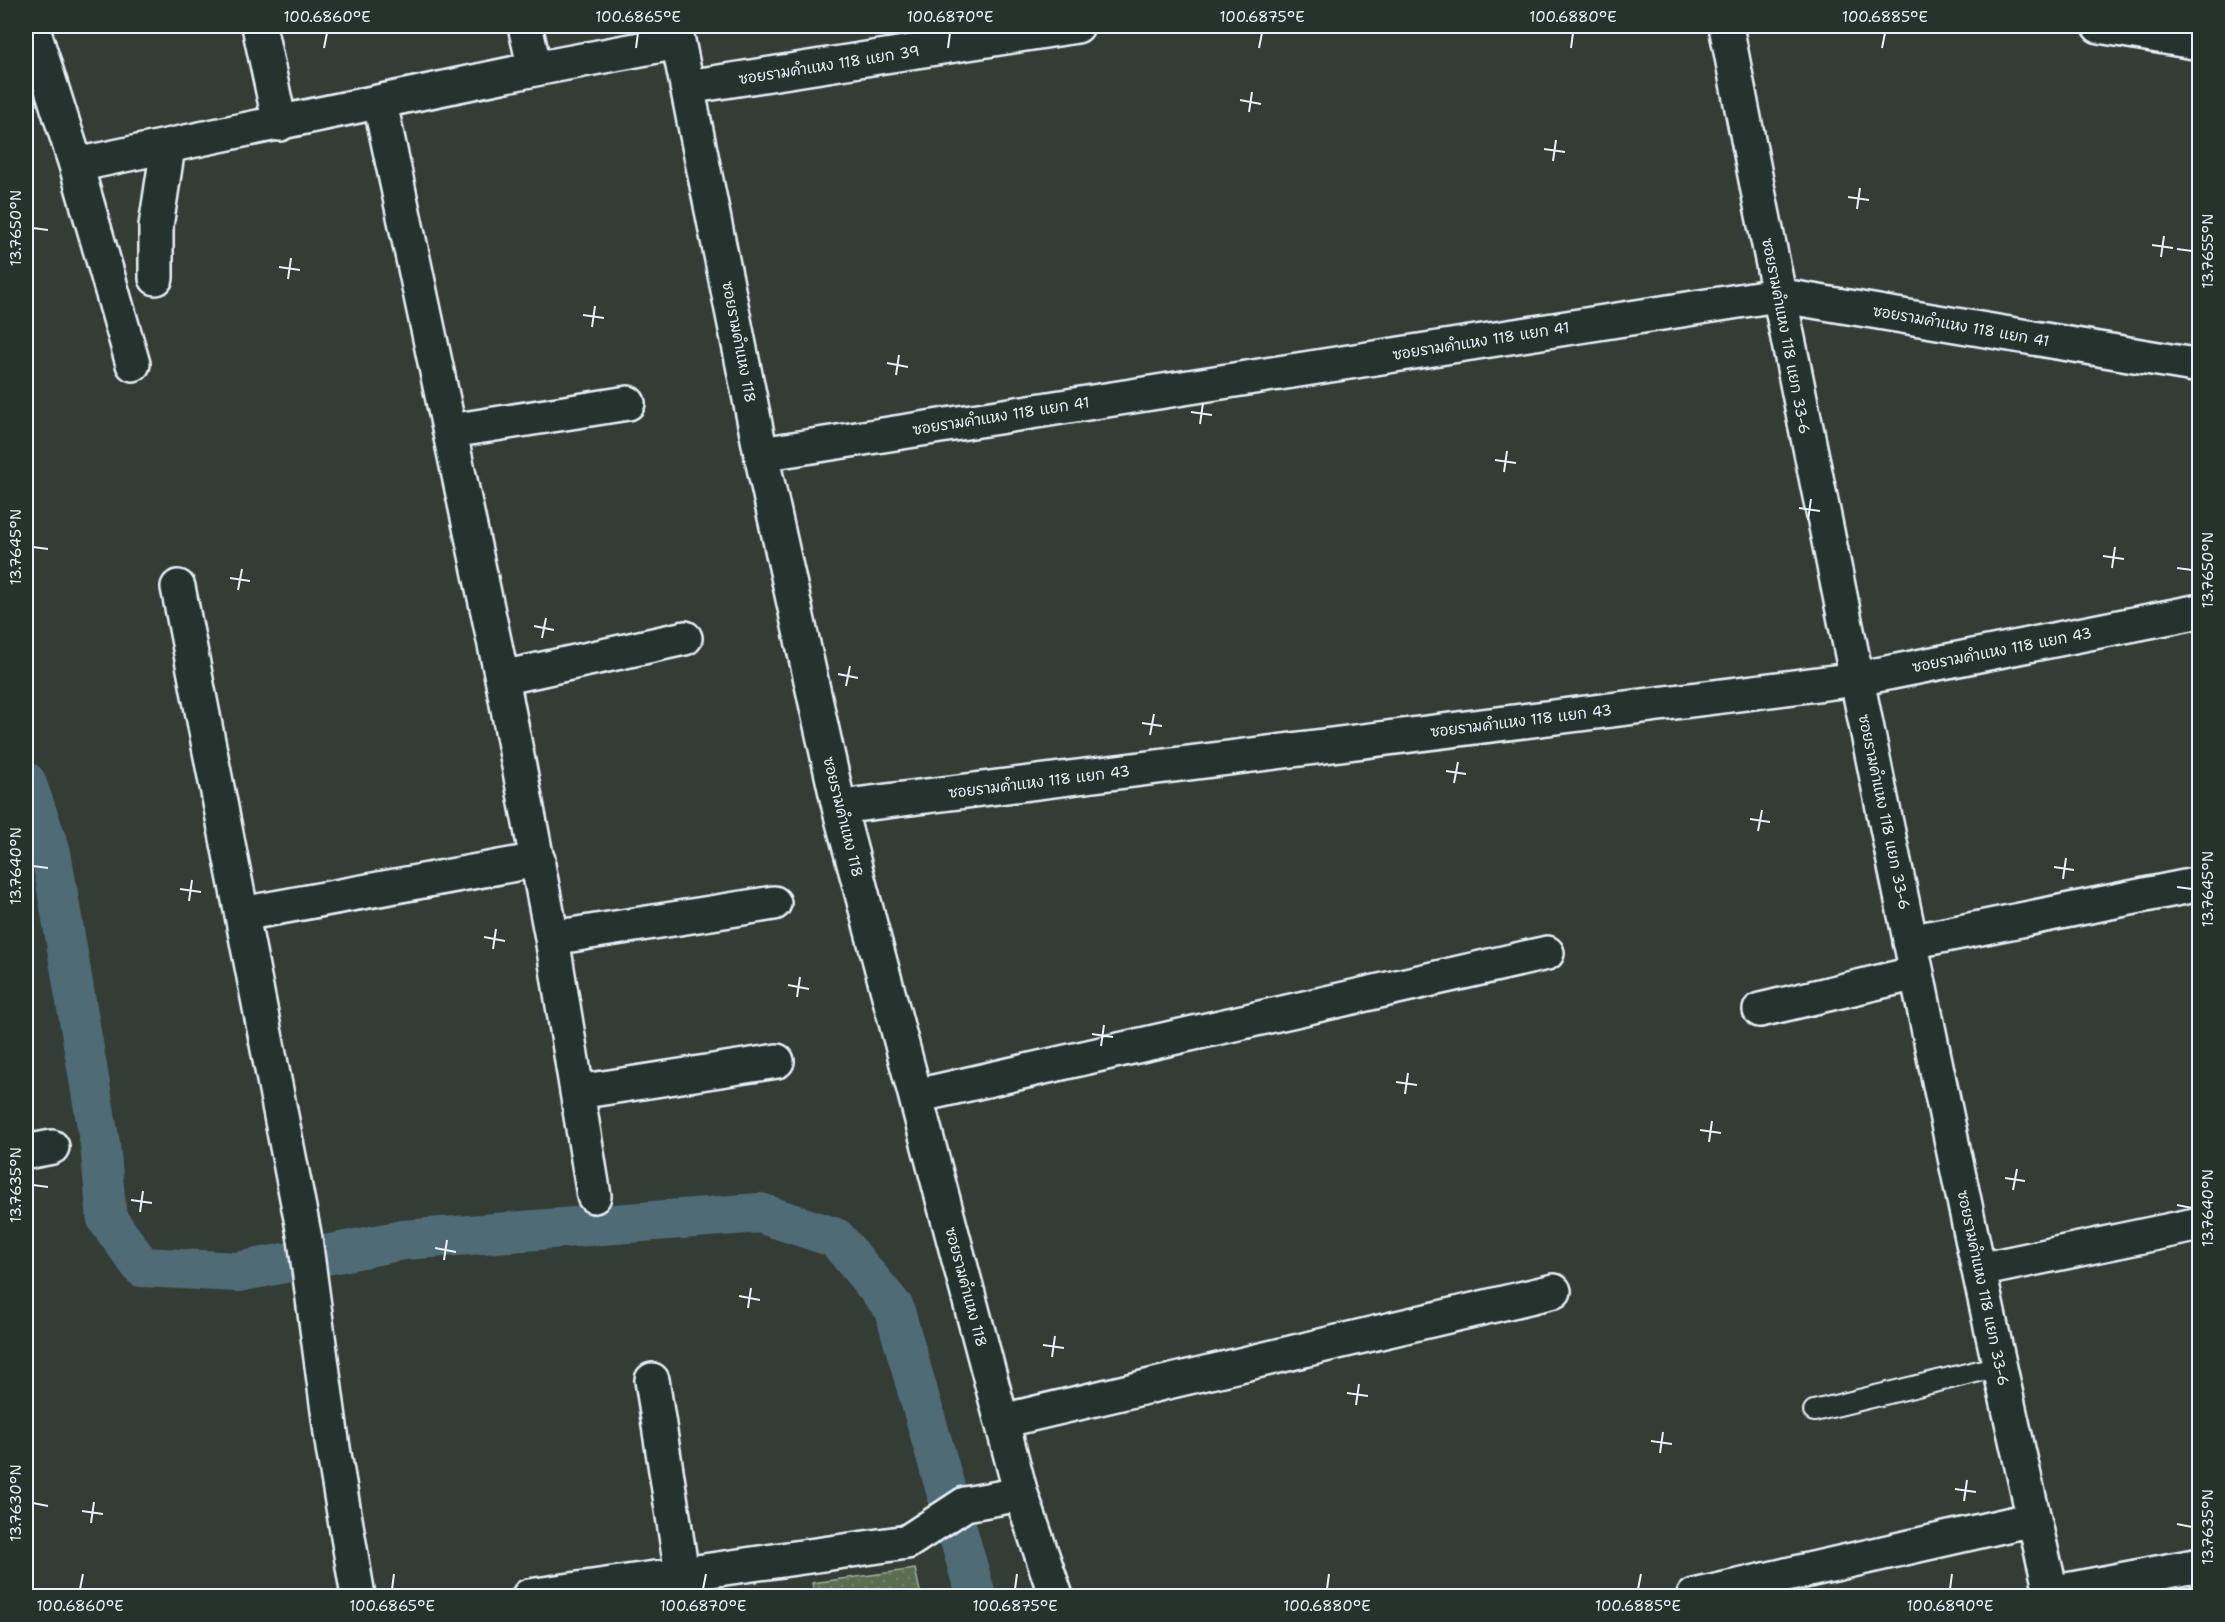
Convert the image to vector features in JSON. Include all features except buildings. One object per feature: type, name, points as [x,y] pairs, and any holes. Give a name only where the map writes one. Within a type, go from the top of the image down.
[{"type":"street","points":[[32,26],[76,165],[133,364]]},
{"type":"street","points":[[259,26],[280,124]]},
{"type":"street","points":[[525,26],[535,69]]},
{"type":"street","name":"ซอยรามคำแหง 118 แยก 39","points":[[687,87],[1077,26]]},
{"type":"street","name":"ซอยรามคำแหง 118 แยก 33-6","points":[[1726,26],[1777,295],[1910,942],[2051,1595]]},
{"type":"street","points":[[2099,26],[2199,43]]},
{"type":"street","points":[[76,165],[380,103],[535,69],[676,34]]},
{"type":"street","name":"ซอยรามคำแหง 118","points":[[676,34],[761,454],[839,807],[1021,1494],[1056,1596]]},
{"type":"street","points":[[380,103],[451,431],[538,860],[594,1196]]},
{"type":"street","points":[[156,278],[156,226],[168,147]]},
{"type":"street","name":"ซอยรามคำแหง 118 แยก 41","points":[[761,454],[1777,295],[2199,366]]},
{"type":"street","points":[[451,431],[628,403]]},
{"type":"street","points":[[178,586],[305,1239],[333,1448],[358,1596]]},
{"type":"street","name":"ซอยรามคำแหง 118 แยก 43","points":[[839,807],[1857,679],[2199,611]]},
{"type":"street","points":[[502,678],[685,638]]},
{"type":"street","points":[[242,914],[538,860]]},
{"type":"street","points":[[1910,942],[2199,884]]},
{"type":"street","points":[[552,938],[774,903]]},
{"type":"street","points":[[916,1096],[1547,952]]},
{"type":"street","points":[[1760,1011],[1917,974]]},
{"type":"street","points":[[578,1092],[777,1061]]},
{"type":"street","points":[[1979,1270],[2199,1224]]},
{"type":"street","points":[[1002,1421],[1554,1291]]},
{"type":"street","points":[[652,1380],[682,1574]]},
{"type":"street","points":[[529,1596],[907,1542],[965,1504],[1021,1494]]},
{"type":"street","points":[[1694,1596],[2034,1519]]},
{"type":"street","points":[[2051,1595],[2199,1565]]},
{"type":"lane","points":[[1814,1411],[2000,1366]]},
{"type":"green space","points":[[915,1569],[921,1596],[815,1596],[812,1583]]},
{"type":"waterway","points":[[26,782],[51,853],[100,1144],[107,1219],[142,1267],[238,1272],[403,1240],[760,1213],[836,1238],[894,1308],[976,1596]]}]
